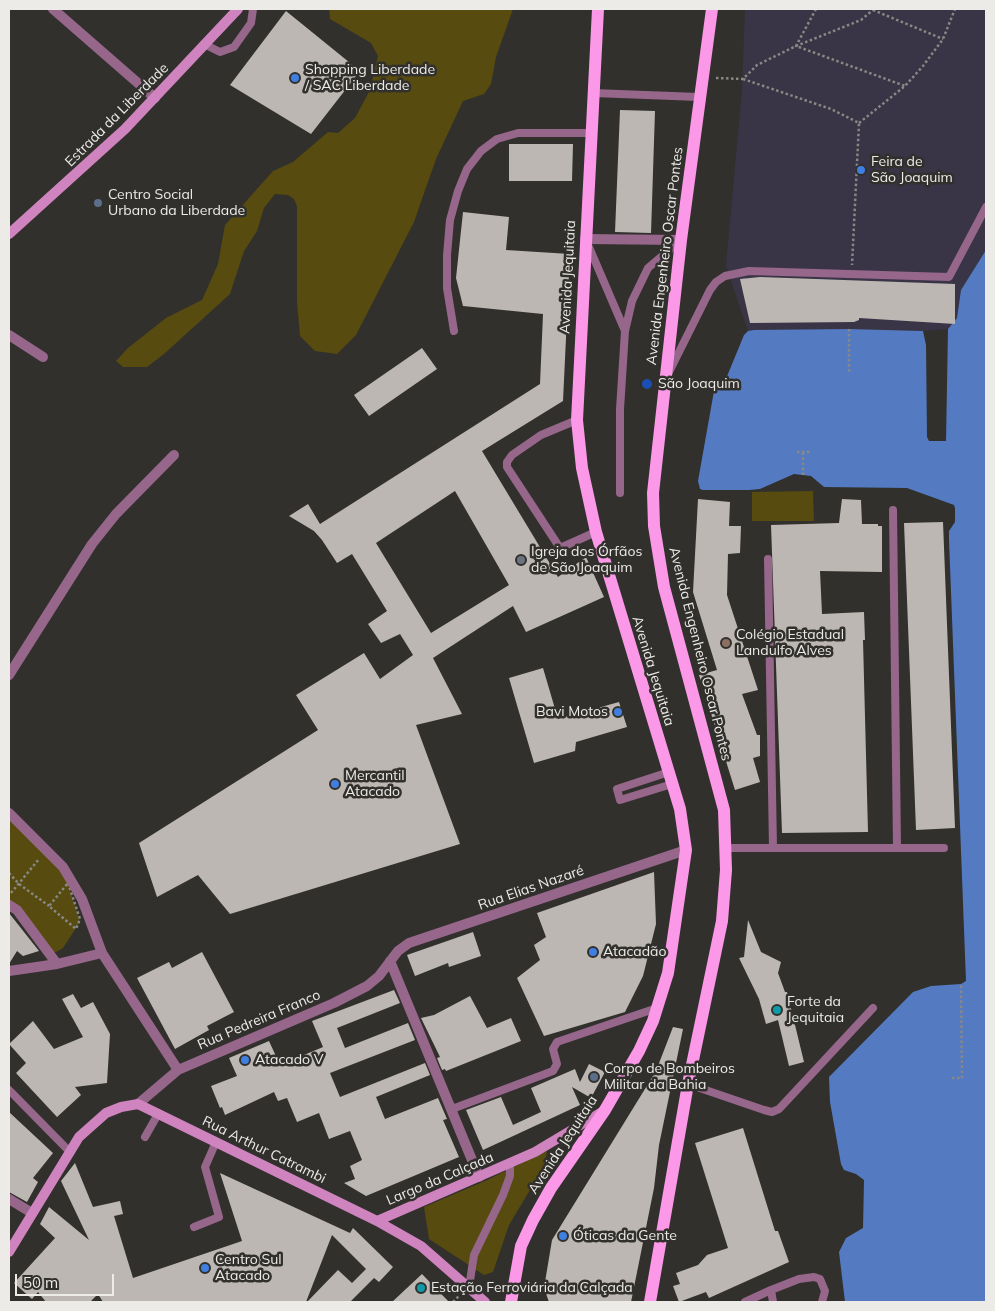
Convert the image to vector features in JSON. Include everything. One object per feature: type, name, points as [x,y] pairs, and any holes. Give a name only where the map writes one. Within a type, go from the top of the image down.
[{"type":"main road","name":"Estrada da Liberdade","points":[[9,234],[86,167],[206,45],[238,9]]},
{"type":"main road","name":"Avenida Jequitaia","points":[[511,1302],[521,1246],[533,1220],[551,1188],[605,1110],[639,1051],[657,1008],[668,973],[686,850],[685,830],[596,532],[582,468],[577,420],[598,9]]},
{"type":"main road","points":[[596,30],[604,9]]},
{"type":"main road","points":[[704,9],[709,25]]},
{"type":"main road","name":"Avenida Engenheiro Oscar Pontes","points":[[650,1302],[688,1084],[722,921],[726,848],[724,810],[659,563],[653,493],[681,240],[712,9]]},
{"type":"main road","points":[[9,1252],[69,1151],[85,1130],[106,1113],[121,1107],[138,1104]]},
{"type":"main road","name":"Rua Arthur Catrambi","points":[[138,1104],[377,1221]]},
{"type":"main road","name":"Largo da Calçada","points":[[377,1221],[510,1164],[569,1133],[605,1110]]},
{"type":"main road","name":"Largo da Calçada","points":[[377,1221],[421,1246],[485,1302]]},
{"type":"street","points":[[53,9],[155,98]]},
{"type":"street","points":[[585,239],[681,240]]},
{"type":"street","points":[[9,335],[43,357]]},
{"type":"street","points":[[9,675],[92,544],[116,514],[174,454]]},
{"type":"street","points":[[9,813],[63,867],[78,892],[102,953],[178,1070]]},
{"type":"street","name":"Rua Elias Nazaré","points":[[390,961],[408,943],[686,850]]},
{"type":"street","points":[[9,905],[17,910],[57,964]]},
{"type":"street","points":[[9,971],[57,964],[102,953]]},
{"type":"street","points":[[390,961],[479,1177]]},
{"type":"street","name":"Rua Pedreira Franco","points":[[138,1104],[178,1070],[354,994],[379,976],[390,961]]},
{"type":"street","points":[[9,1199],[32,1213]]},
{"type":"lane","points":[[206,45],[220,52],[234,47],[251,23],[253,9]]},
{"type":"lane","points":[[593,93],[699,97]]},
{"type":"lane","points":[[454,331],[447,288],[447,255],[450,220],[458,191],[467,169],[480,151],[497,139],[518,133],[591,133]]},
{"type":"lane","points":[[665,380],[710,290],[716,282],[725,276],[749,271],[949,277],[986,207]]},
{"type":"lane","points":[[585,239],[625,331]]},
{"type":"lane","points":[[620,493],[620,409],[625,331],[632,300],[648,268],[681,240]]},
{"type":"lane","points":[[577,420],[541,435],[512,455],[507,462],[507,467],[560,548],[596,532]]},
{"type":"lane","points":[[893,510],[897,848]]},
{"type":"lane","points":[[768,559],[773,848]]},
{"type":"lane","points":[[670,778],[620,800],[617,789],[670,778]]},
{"type":"lane","points":[[726,848],[944,848]]},
{"type":"lane","points":[[452,1109],[553,1071],[557,1064],[553,1049],[557,1042],[657,1008]]},
{"type":"lane","points":[[688,1084],[772,1112],[779,1109],[873,1008]]},
{"type":"lane","points":[[9,1090],[69,1151]]},
{"type":"lane","points":[[145,1136],[158,1114]]},
{"type":"lane","points":[[194,1227],[219,1217],[205,1167],[216,1142]]},
{"type":"lane","points":[[469,1287],[474,1255],[503,1195],[510,1176],[510,1164]]},
{"type":"lane","points":[[744,1302],[799,1279],[814,1277],[820,1280],[825,1290],[822,1302]]},
{"type":"lane","points":[[771,1290],[773,1302]]},
{"type":"path","points":[[796,46],[816,9]]},
{"type":"path","points":[[744,79],[757,65],[796,46],[861,20],[874,9],[943,40]]},
{"type":"path","points":[[852,273],[859,122],[905,86],[943,40],[956,9]]},
{"type":"path","points":[[796,46],[905,86]]},
{"type":"path","points":[[702,77],[744,79],[831,109],[859,122]]},
{"type":"path","points":[[849,329],[849,372]]},
{"type":"path","points":[[797,452],[811,452]]},
{"type":"path","points":[[803,452],[803,475]]},
{"type":"path","points":[[9,897],[46,850]]},
{"type":"path","points":[[9,873],[19,884],[76,929],[80,919],[68,883],[49,906]]},
{"type":"path","points":[[952,1078],[962,1078],[961,984]]},
{"type":"shaded area","points":[[329,9],[513,9],[496,57],[491,84],[484,94],[463,101],[436,159],[414,222],[356,335],[337,354],[315,351],[300,336],[297,302],[297,206],[294,199],[288,195],[275,194],[264,208],[257,231],[244,251],[230,294],[147,367],[123,367],[116,361],[128,348],[166,318],[202,300],[218,264],[225,225],[273,171],[293,162],[328,132],[338,133],[355,118],[370,90],[378,56],[371,43],[330,19]]},
{"type":"shaded area","name":"Feira de São Joaquim","points":[[745,9],[986,9],[986,250],[961,290],[957,318],[948,329],[923,331],[849,329],[748,331],[726,266],[742,90]]},
{"type":"shaded area","points":[[813,491],[814,521],[752,521],[752,492]]},
{"type":"shaded area","points":[[9,820],[58,867],[68,883],[80,922],[63,948],[56,952],[53,952],[9,902]]},
{"type":"shaded area","points":[[547,1151],[545,1165],[509,1225],[493,1272],[484,1275],[429,1239],[424,1207],[485,1181]]},
{"type":"water","points":[[986,250],[986,1302],[845,1302],[839,1252],[846,1238],[863,1228],[864,1180],[856,1174],[844,1170],[841,1164],[830,1102],[829,1077],[913,992],[931,986],[961,984],[966,981],[949,540],[949,531],[955,522],[955,508],[954,505],[907,488],[824,487],[811,476],[794,474],[760,489],[749,490],[703,490],[700,489],[698,481],[714,391],[723,386],[744,335],[748,331],[754,330],[849,329],[923,331],[926,345],[927,437],[929,441],[946,441],[948,329],[957,318],[961,290]]},
{"type":"building","name":"Shopping Liberdade / SAC Liberdade","points":[[286,11],[360,71],[311,134],[230,85]]},
{"type":"building","points":[[620,110],[655,111],[651,233],[615,232]]},
{"type":"building","points":[[509,144],[573,144],[572,181],[509,181]]},
{"type":"building","points":[[463,212],[509,217],[506,250],[570,254],[563,401],[482,451],[558,577],[586,557],[604,597],[526,632],[513,606],[433,658],[462,714],[416,725],[460,844],[230,914],[198,875],[157,897],[139,843],[318,730],[296,695],[364,653],[380,679],[413,655],[400,634],[381,643],[368,624],[387,611],[352,554],[337,563],[314,531],[289,516],[308,504],[320,524],[540,384],[543,314],[463,306],[456,278]],"holes":[[[455,491],[509,585],[431,633],[376,543]]]},
{"type":"building","points":[[760,277],[955,284],[955,324],[859,318],[859,320],[854,322],[750,323],[740,279]]},
{"type":"building","points":[[422,348],[437,369],[369,416],[354,395]]},
{"type":"building","name":"Colégio Estadual Landulfo Alves","points":[[698,499],[730,502],[729,526],[741,526],[740,553],[728,554],[727,595],[758,690],[742,694],[757,735],[760,735],[760,756],[753,758],[760,782],[735,790],[699,675],[717,670],[693,592]]},
{"type":"building","points":[[842,499],[861,500],[862,524],[878,524],[878,526],[882,526],[882,572],[820,571],[822,614],[864,612],[865,640],[863,640],[868,832],[782,833],[771,525],[839,523]]},
{"type":"building","points":[[943,522],[955,828],[916,830],[904,523]]},
{"type":"building","points":[[543,668],[558,719],[619,702],[627,727],[576,742],[575,751],[534,763],[509,678]]},
{"type":"building","name":"Atacadão","points":[[654,872],[656,924],[643,976],[625,1012],[544,1036],[517,978],[540,960],[534,945],[546,937],[537,913]]},
{"type":"building","points":[[9,913],[39,951],[23,956],[17,951],[9,964]]},
{"type":"building","name":"Forte da Jequitaia","points":[[748,920],[761,952],[781,962],[778,973],[785,992],[787,992],[804,1062],[789,1066],[778,1020],[766,1024],[759,999],[739,958],[744,957]]},
{"type":"building","points":[[473,932],[481,956],[449,967],[448,963],[415,976],[407,955]]},
{"type":"building","points":[[202,952],[234,1012],[207,1026],[209,1030],[175,1049],[137,978],[169,962],[172,968]]},
{"type":"building","points":[[394,990],[400,1003],[337,1028],[345,1048],[408,1023],[415,1040],[330,1073],[340,1097],[425,1063],[430,1075],[376,1097],[385,1119],[438,1098],[447,1119],[443,1120],[459,1157],[366,1196],[344,1183],[355,1179],[350,1166],[362,1160],[350,1131],[329,1139],[319,1113],[297,1122],[287,1098],[278,1101],[274,1092],[225,1115],[222,1107],[220,1108],[211,1086],[237,1076],[229,1058],[269,1041],[280,1065],[323,1047],[312,1021]]},
{"type":"building","points":[[73,994],[81,1008],[93,1002],[110,1034],[107,1083],[75,1087],[81,1095],[57,1117],[16,1073],[26,1063],[9,1044],[33,1021],[54,1049],[83,1037],[62,999]]},
{"type":"building","points":[[470,996],[487,1028],[511,1018],[521,1041],[446,1071],[445,1069],[442,1070],[437,1058],[440,1057],[421,1018],[434,1015]]},
{"type":"building","points":[[673,1027],[683,1029],[659,1145],[654,1188],[631,1302],[549,1302],[544,1288],[552,1240],[656,1071]]},
{"type":"building","points":[[589,1064],[605,1072],[591,1098],[572,1087],[580,1105],[483,1150],[466,1110],[501,1097],[513,1125],[541,1112],[531,1088],[575,1069],[580,1082]]},
{"type":"building","points":[[9,1112],[53,1153],[33,1178],[38,1182],[27,1202],[9,1192]]},
{"type":"building","points":[[743,1128],[775,1231],[778,1231],[789,1262],[709,1298],[706,1292],[679,1302],[673,1286],[680,1284],[676,1273],[698,1265],[707,1255],[728,1248],[695,1143]]},
{"type":"building","points":[[75,1163],[93,1207],[120,1201],[123,1214],[114,1216],[133,1278],[242,1241],[220,1173],[350,1233],[353,1228],[393,1267],[379,1282],[374,1278],[350,1302],[307,1302],[338,1270],[352,1283],[366,1269],[332,1235],[306,1302],[103,1302],[98,1294],[90,1302],[46,1302],[38,1292],[32,1299],[14,1283],[55,1238],[40,1224],[49,1207],[89,1240],[61,1181]]},
{"type":"building","name":"Estação Ferroviária da Calçada","points":[[422,1274],[449,1302],[392,1302]]},
{"type":"place","name":"Shopping Liberdade / SAC Liberdade","points":[[295,78]]},
{"type":"place","name":"Feira de São Joaquim","points":[[861,170]]},
{"type":"place","name":"Centro Social Urbano da Liberdade","points":[[98,203]]},
{"type":"place","name":"São Joaquim","points":[[647,384]]},
{"type":"place","name":"Igreja dos Órfãos de São Joaquim","points":[[521,560]]},
{"type":"place","name":"Colégio Estadual Landulfo Alves","points":[[726,643]]},
{"type":"place","name":"Bavi Motos","points":[[618,712]]},
{"type":"place","name":"Mercantil Atacado","points":[[335,784]]},
{"type":"place","name":"Atacadão","points":[[593,952]]},
{"type":"place","name":"Forte da Jequitaia","points":[[777,1010]]},
{"type":"place","name":"Atacado V","points":[[245,1060]]},
{"type":"place","name":"Corpo de Bombeiros Militar da Bahia","points":[[594,1077]]},
{"type":"place","name":"Óticas da Gente","points":[[563,1236]]},
{"type":"place","name":"Centro Sul Atacado","points":[[205,1268]]},
{"type":"place","name":"Estação Ferroviária da Calçada","points":[[421,1288]]}]
